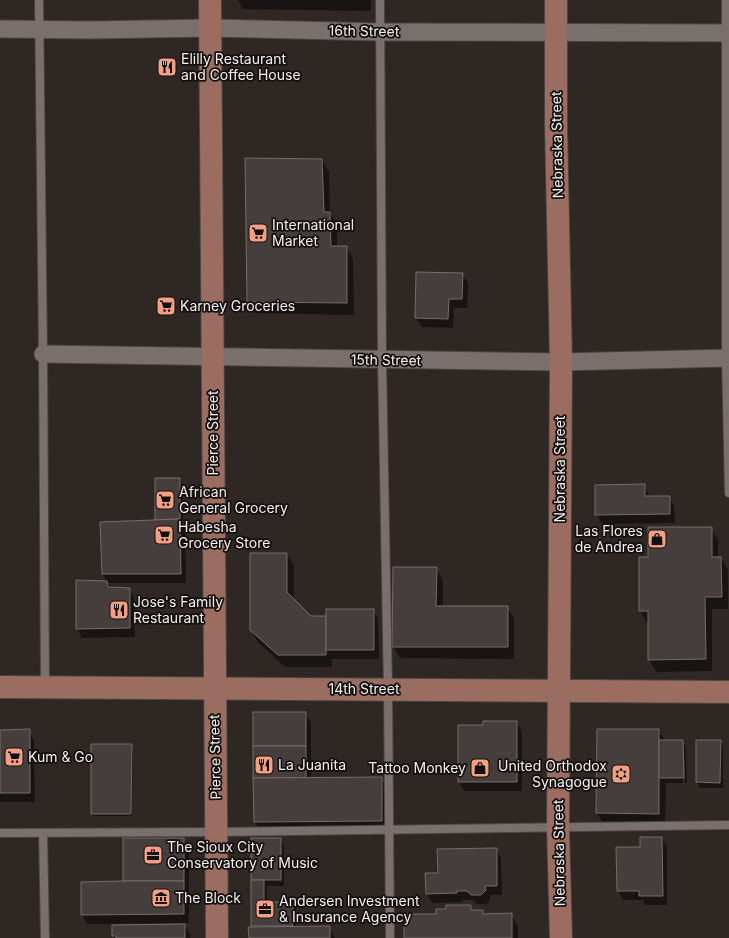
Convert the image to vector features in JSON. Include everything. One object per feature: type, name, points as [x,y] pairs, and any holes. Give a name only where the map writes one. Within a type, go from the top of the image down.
[{"type":"main road","name":"Pierce Street","points":[[210,0],[217,938]]},
{"type":"main road","name":"Nebraska Street","points":[[556,0],[556,125],[561,362],[558,828],[561,938]]},
{"type":"main road","name":"14th Street","points":[[0,687],[729,692]]},
{"type":"street","name":"16th Street","points":[[0,29],[210,28],[381,32],[728,33]]},
{"type":"street","name":"15th Street","points":[[43,354],[561,362],[728,358]]},
{"type":"lane","points":[[38,0],[43,354],[45,687]]},
{"type":"lane","points":[[380,0],[382,360],[388,689],[390,938]]},
{"type":"lane","points":[[726,0],[728,33],[729,493]]},
{"type":"lane","points":[[0,833],[216,832],[729,825]]},
{"type":"lane","points":[[43,832],[45,938]]},
{"type":"building","points":[[245,158],[322,159],[324,212],[330,212],[331,246],[347,246],[347,303],[247,302]]},
{"type":"building","points":[[416,272],[463,273],[462,299],[449,299],[448,319],[415,318]]},
{"type":"building","points":[[155,478],[180,478],[180,519],[155,520]]},
{"type":"building","points":[[645,484],[645,496],[670,496],[670,514],[595,515],[595,485]]},
{"type":"building","points":[[180,519],[181,574],[102,574],[100,522]]},
{"type":"building","points":[[648,527],[712,527],[712,557],[721,557],[722,597],[705,597],[706,659],[648,660],[648,611],[639,611],[639,557],[648,557]]},
{"type":"building","points":[[250,553],[287,553],[287,592],[311,616],[326,616],[326,655],[278,655],[250,630]]},
{"type":"building","points":[[393,567],[437,567],[436,606],[508,606],[508,647],[392,647]]},
{"type":"building","points":[[76,580],[107,581],[108,587],[130,588],[130,628],[76,629]]},
{"type":"building","points":[[326,609],[374,609],[374,650],[326,650]]},
{"type":"building","points":[[253,712],[306,712],[306,746],[253,746]]},
{"type":"building","points":[[483,721],[517,721],[517,782],[458,782],[458,725],[483,725]]},
{"type":"building","points":[[30,729],[30,793],[0,793],[0,730]]},
{"type":"building","points":[[597,729],[659,729],[659,814],[596,813]]},
{"type":"building","points":[[659,740],[683,740],[684,778],[659,778]]},
{"type":"building","points":[[696,740],[721,740],[720,783],[696,782]]},
{"type":"building","points":[[91,744],[132,744],[131,814],[91,814]]},
{"type":"building","points":[[253,746],[306,746],[306,778],[253,778]]},
{"type":"building","points":[[382,777],[382,821],[254,822],[253,778]]},
{"type":"building","points":[[640,837],[662,837],[663,896],[639,896],[639,891],[617,891],[616,847],[640,847]]},
{"type":"building","points":[[123,838],[184,838],[184,881],[123,881]]},
{"type":"building","points":[[251,838],[281,838],[281,880],[251,880]]},
{"type":"building","points":[[497,848],[497,886],[485,886],[486,890],[481,895],[471,895],[467,891],[457,891],[457,893],[426,894],[425,873],[438,873],[437,849]]},
{"type":"building","points":[[251,880],[264,880],[264,902],[293,902],[293,926],[251,926]]},
{"type":"building","points":[[184,881],[184,914],[81,915],[81,882]]},
{"type":"building","points":[[446,905],[471,905],[471,910],[483,910],[483,914],[512,913],[512,938],[404,938],[404,914],[436,914],[436,909],[446,909]]},
{"type":"building","points":[[185,924],[185,938],[116,938],[116,936],[112,936],[112,925]]},
{"type":"building","points":[[330,926],[330,938],[249,938],[248,927]]},
{"type":"place","name":"Elilly Restaurant and Coffee House","points":[[167,67]]},
{"type":"place","name":"International Market","points":[[258,233]]},
{"type":"place","name":"Karney Groceries","points":[[166,306]]},
{"type":"place","name":"African General Grocery","points":[[165,500]]},
{"type":"place","name":"Habesha Grocery Store","points":[[164,535]]},
{"type":"place","name":"Las Flores de Andrea","points":[[657,539]]},
{"type":"place","name":"Jose's Family Restaurant","points":[[119,610]]},
{"type":"place","name":"Kum & Go","points":[[14,757]]},
{"type":"place","name":"La Juanita","points":[[264,765]]},
{"type":"place","name":"Tattoo Monkey","points":[[480,768]]},
{"type":"place","name":"United Orthodox Synagogue","points":[[621,774]]},
{"type":"place","name":"The Sioux City Conservatory of Music","points":[[153,855]]},
{"type":"place","name":"The Block","points":[[161,898]]},
{"type":"place","name":"Andersen Investment & Insurance Agency","points":[[265,909]]}]
